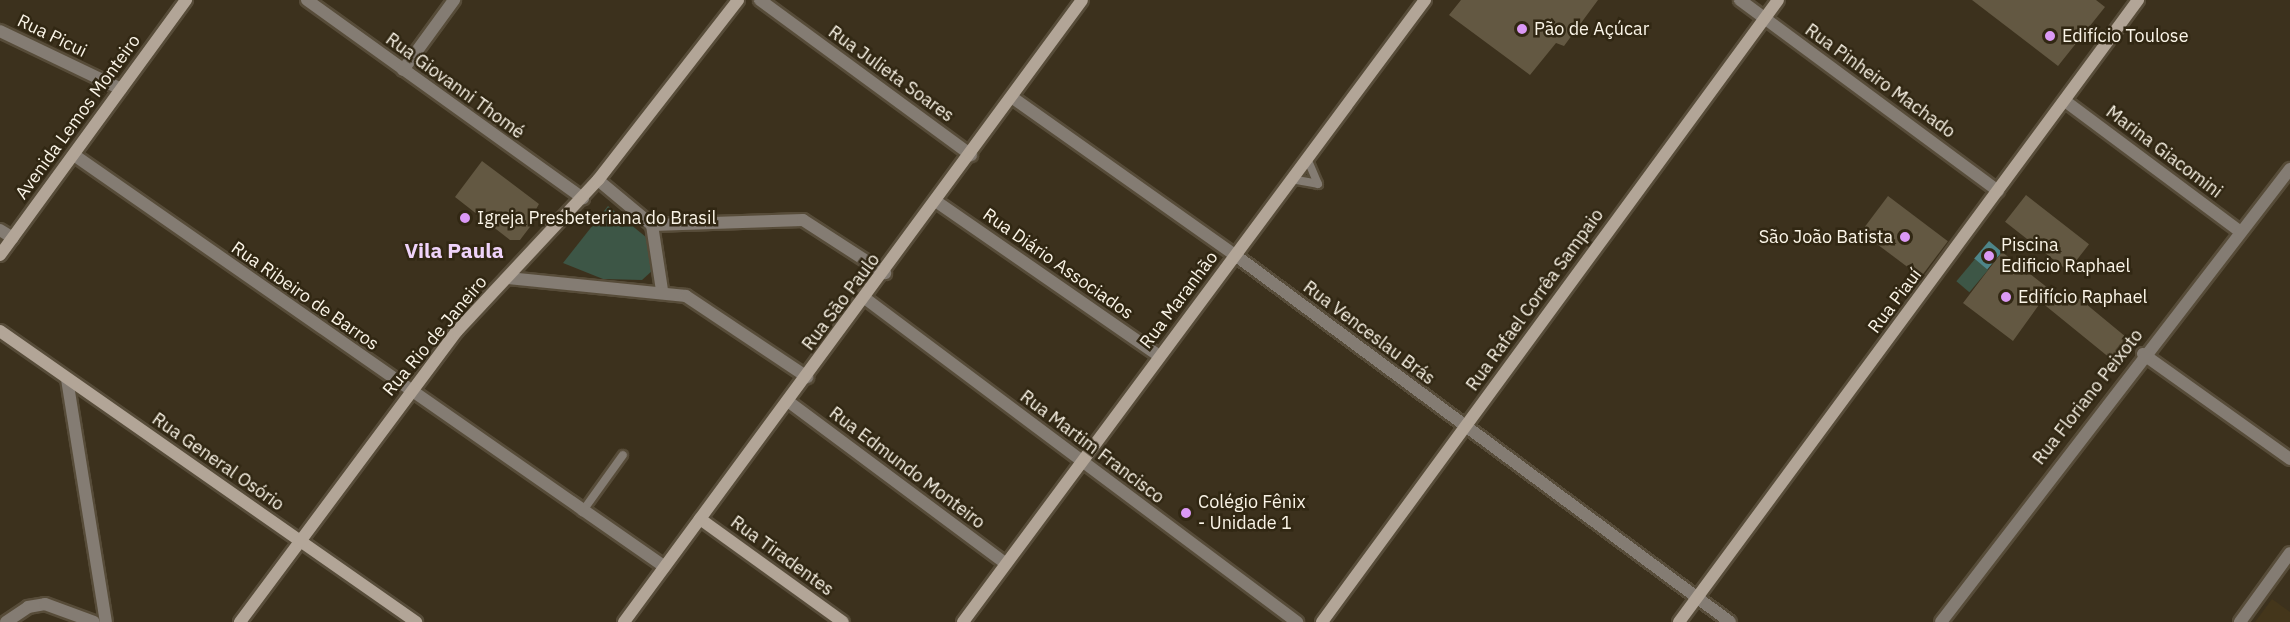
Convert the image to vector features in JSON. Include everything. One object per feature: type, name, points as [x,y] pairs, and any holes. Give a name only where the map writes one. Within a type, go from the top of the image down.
[{"type":"street","name":"Avenida Lemos Monteiro","points":[[0,255],[186,0]]},
{"type":"street","name":"Rua Giovanni Thomé","points":[[307,0],[583,198]]},
{"type":"street","points":[[403,70],[454,0]]},
{"type":"street","name":"Rua Rio de Janeiro","points":[[240,622],[410,392],[508,278],[583,198],[738,0]]},
{"type":"street","name":"Rua Julieta Soares","points":[[760,0],[971,155]]},
{"type":"street","name":"Rua São Paulo","points":[[624,622],[866,299],[1082,0]]},
{"type":"street","name":"Rua Maranhão","points":[[963,622],[1425,0]]},
{"type":"street","name":"Rua Pinheiro Machado","points":[[1740,0],[1998,191]]},
{"type":"street","name":"Rua Rafael Corrêa Sampaio","points":[[1322,622],[1778,0]]},
{"type":"street","name":"Rua Piauí","points":[[1679,622],[2138,0]]},
{"type":"street","name":"Rua Picui","points":[[0,31],[121,89]]},
{"type":"street","name":"Rua Venceslau Brás","points":[[1013,98],[1235,255],[1730,622]]},
{"type":"street","name":"Marina Giacomini","points":[[2064,101],[2241,232]]},
{"type":"street","name":"Rua Ribeiro de Barros","points":[[74,155],[410,392],[664,567]]},
{"type":"street","name":"Rua Floriano Peixoto","points":[[1941,622],[2143,354],[2290,169]]},
{"type":"street","points":[[598,180],[652,225],[662,290]]},
{"type":"street","name":"Rua Diário Associados","points":[[937,202],[1159,356]]},
{"type":"street","points":[[652,225],[803,219],[885,273]]},
{"type":"street","points":[[0,230],[13,238]]},
{"type":"street","points":[[508,278],[662,290],[698,303],[807,377]]},
{"type":"street","name":"Rua Martim Francisco","points":[[866,299],[1297,622]]},
{"type":"street","name":"Rua General Osório","points":[[0,330],[416,622]]},
{"type":"street","points":[[2143,354],[2290,459]]},
{"type":"street","points":[[67,379],[106,622]]},
{"type":"street","name":"Rua Edmundo Monteiro","points":[[789,402],[1005,563]]},
{"type":"street","name":"Rua Tiradentes","points":[[700,519],[843,622]]},
{"type":"street","points":[[2240,622],[2290,553]]},
{"type":"street","points":[[6,622],[28,607],[45,604],[94,622]]},
{"type":"lane","points":[[1291,180],[1318,184],[1307,158]]},
{"type":"lane","points":[[582,512],[623,455]]},
{"type":"shaded area","points":[[2272,599],[2290,612],[2290,622],[2255,622]]},
{"type":"green space","points":[[608,206],[652,242],[653,270],[642,280],[603,279],[563,263]]},
{"type":"green space","points":[[1975,259],[1988,270],[1969,292],[1956,281]]},
{"type":"water","name":"Piscina Edificio Raphael","points":[[1989,241],[2002,252],[1987,270],[1974,259]]},
{"type":"building","name":"Pão de Açúcar","points":[[1461,0],[1598,0],[1564,46],[1556,43],[1530,75],[1449,15]]},
{"type":"building","name":"Edifício Toulose","points":[[1972,0],[2096,0],[2105,7],[2058,66]]},
{"type":"building","points":[[482,161],[539,204],[535,211],[539,215],[520,240],[510,240],[455,197]]},
{"type":"building","points":[[2026,195],[2089,244],[2068,271],[2005,222]]},
{"type":"building","name":"São João Batista","points":[[1888,196],[1948,241],[1921,277],[1861,232]]},
{"type":"building","name":"Edifício Raphael","points":[[2002,252],[2067,303],[2074,294],[2132,342],[2116,363],[2041,302],[2013,341],[1963,303]]},
{"type":"place","name":"Pão de Açúcar","points":[[1522,29]]},
{"type":"place","name":"Edifício Toulose","points":[[2050,36]]},
{"type":"place","name":"Igreja Presbeteriana do Brasil","points":[[465,218]]},
{"type":"place","name":"São João Batista","points":[[1905,237]]},
{"type":"place","name":"Piscina Edificio Raphael","points":[[1989,256]]},
{"type":"place","name":"Edifício Raphael","points":[[2006,297]]},
{"type":"place","name":"Colégio Fênix - Unidade 1","points":[[1186,513]]},
{"type":"district","name":"Vila Paula","points":[[454,250]]}]
